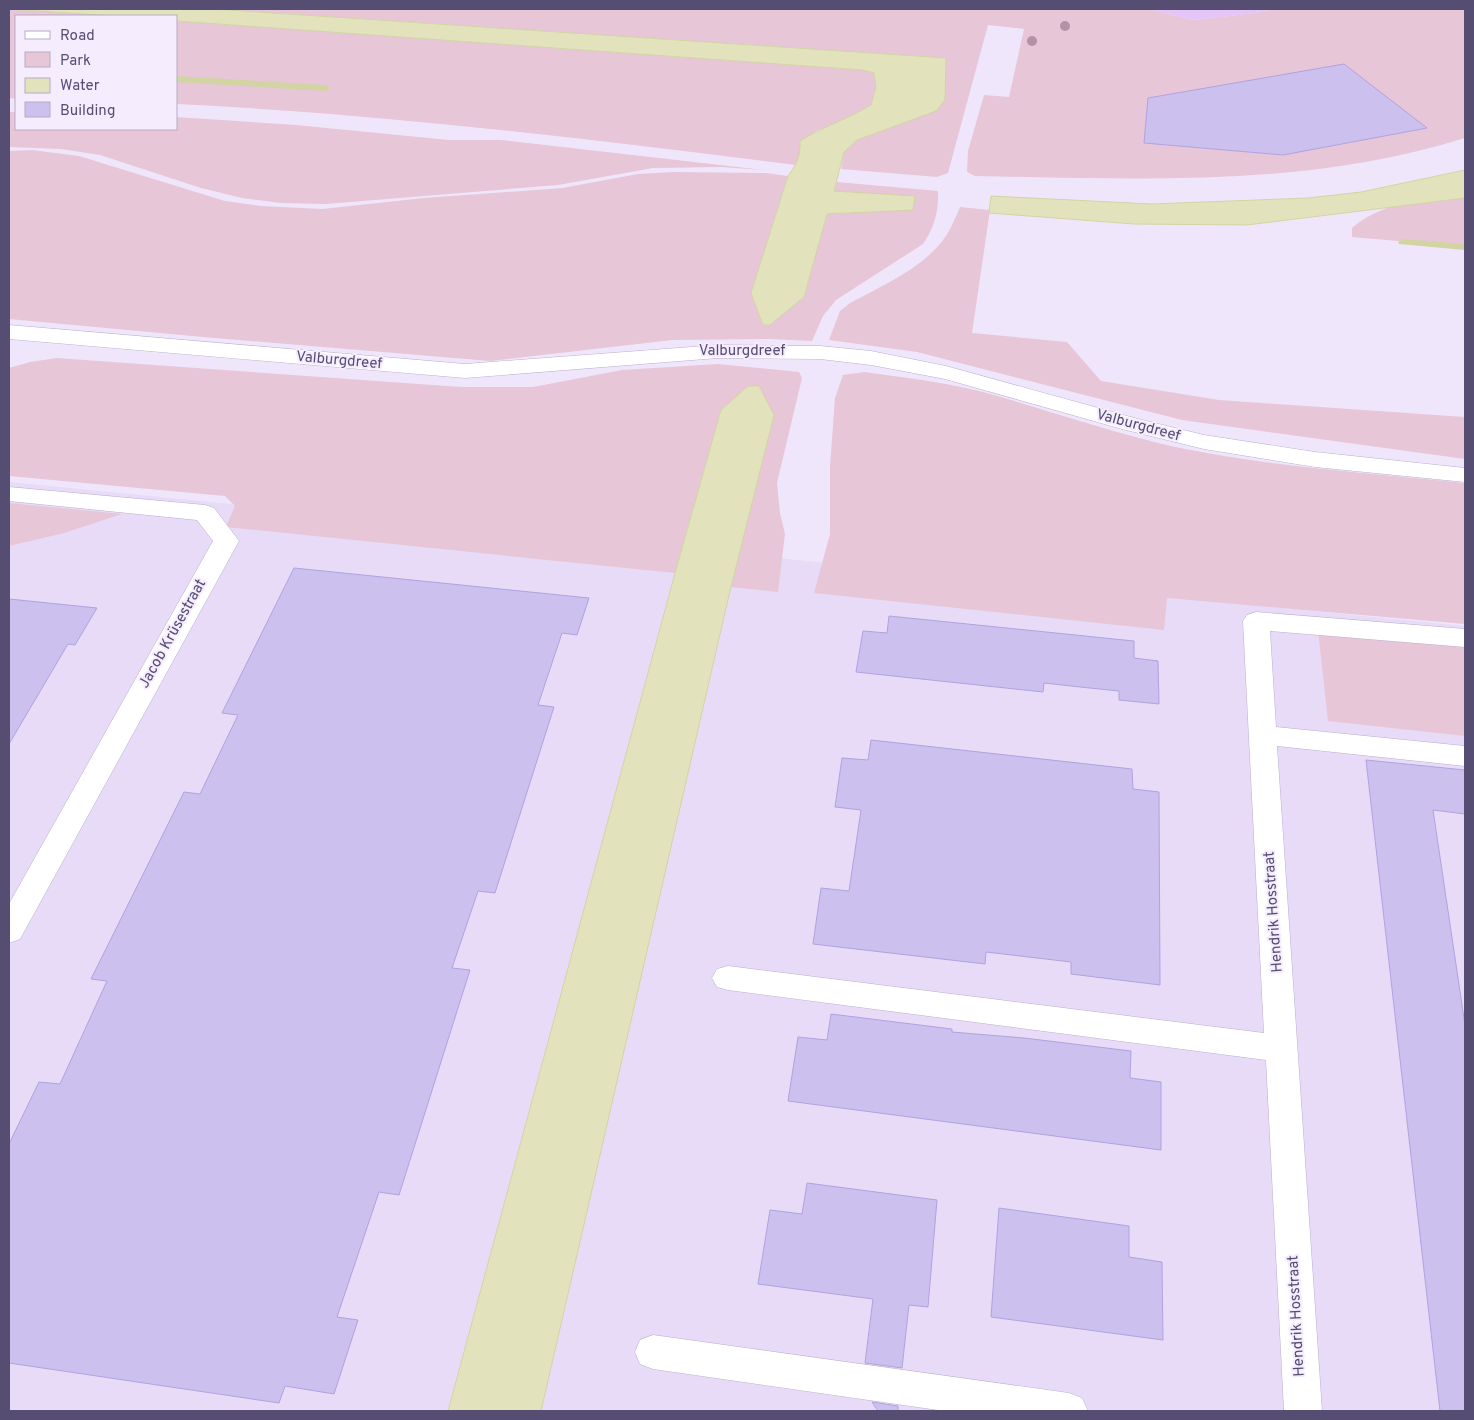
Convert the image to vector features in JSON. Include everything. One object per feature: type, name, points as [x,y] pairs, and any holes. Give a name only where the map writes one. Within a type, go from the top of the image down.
[{"type":"street","name":"Valburgdreef","points":[[9,332],[464,371],[515,368],[676,352],[734,349],[853,356],[931,369],[1021,391],[1145,429],[1221,446],[1465,475]]},
{"type":"street","name":"Jacob Krüsestraat","points":[[9,494],[205,513],[226,541],[9,931]]},
{"type":"street","name":"Hendrik Hosstraat","points":[[1303,1411],[1256,621],[1465,638]]},
{"type":"street","points":[[1263,735],[1465,756]]},
{"type":"street","points":[[728,978],[1282,1050]]},
{"type":"street","points":[[652,1352],[1069,1411]]},
{"type":"shaded area","points":[[9,482],[1465,626],[1465,1411],[9,1411]]},
{"type":"green space","points":[[9,9],[98,15],[15,15],[15,99],[9,98]]},
{"type":"green space","points":[[213,9],[1150,9],[1193,20],[1255,13],[1272,9],[1465,9],[1465,138],[1405,154],[1345,165],[1284,173],[1160,178],[975,176],[967,172],[968,151],[984,95],[1009,97],[1024,29],[988,25],[948,173],[937,177],[841,169],[844,152],[857,140],[936,111],[946,58]]},
{"type":"green space","points":[[178,21],[863,70],[874,73],[876,86],[871,105],[840,122],[816,131],[801,152],[796,165],[487,128],[254,108],[178,104]]},
{"type":"green space","points":[[9,112],[15,112],[15,130],[178,130],[178,117],[296,125],[449,140],[501,140],[764,170],[720,167],[653,168],[558,185],[326,204],[281,203],[242,198],[201,188],[100,155],[61,149],[9,147]]},
{"type":"green space","points":[[32,150],[79,156],[225,201],[261,206],[322,209],[424,198],[562,188],[638,174],[674,172],[766,173],[788,176],[751,293],[763,325],[770,325],[804,297],[827,214],[915,196],[834,192],[837,182],[938,191],[938,205],[930,232],[923,244],[836,300],[823,316],[812,341],[769,339],[672,340],[490,361],[9,319],[9,151]]},
{"type":"green space","points":[[1465,188],[1465,247],[1352,237],[1352,228],[1363,219],[1377,212],[1406,202]]},
{"type":"green space","points":[[960,207],[990,210],[972,333],[1067,342],[1101,381],[1219,400],[1465,417],[1465,459],[1182,420],[917,352],[829,340],[840,311],[850,303],[909,270],[930,254],[946,236]]},
{"type":"green space","points":[[57,358],[461,387],[533,387],[622,370],[718,364],[799,372],[802,378],[777,483],[780,513],[785,534],[778,592],[730,587],[774,415],[759,386],[748,386],[721,410],[675,573],[226,527],[235,506],[225,496],[9,476],[9,368],[30,362]]},
{"type":"green space","points":[[864,372],[962,387],[1133,436],[1215,455],[1322,469],[1465,483],[1465,624],[1167,598],[1164,630],[814,593],[830,534],[830,466],[835,398],[843,375]]},
{"type":"green space","points":[[9,503],[122,514],[64,533],[9,546]]},
{"type":"green space","points":[[1318,630],[1465,646],[1465,736],[1328,721]]},
{"type":"sand","points":[[1150,9],[1272,9],[1255,13],[1193,20]]},
{"type":"water","points":[[9,9],[213,9],[946,58],[945,100],[936,111],[857,140],[844,152],[834,191],[915,196],[913,210],[827,214],[804,297],[770,325],[763,325],[751,293],[788,176],[799,156],[800,141],[871,105],[876,87],[874,73],[863,70],[178,21],[178,15],[98,15]]},
{"type":"water","points":[[1465,170],[1465,198],[1247,225],[1134,224],[989,213],[991,196],[1152,204],[1308,198],[1361,192]]},
{"type":"water","points":[[748,386],[759,386],[774,415],[729,595],[541,1411],[448,1411],[721,410]]},
{"type":"building","points":[[1344,64],[1427,128],[1283,155],[1144,143],[1148,98]]},
{"type":"building","points":[[294,568],[589,598],[577,635],[562,633],[538,705],[554,707],[495,893],[478,891],[452,968],[470,970],[399,1195],[379,1192],[337,1317],[358,1320],[334,1394],[285,1386],[279,1403],[9,1363],[9,1144],[39,1082],[60,1084],[107,981],[91,979],[184,792],[200,794],[238,715],[222,713]]},
{"type":"building","points":[[9,599],[97,608],[75,645],[68,644],[9,744]]},
{"type":"building","points":[[889,616],[1134,641],[1134,658],[1158,661],[1159,704],[1119,700],[1119,691],[1044,683],[1043,692],[856,672],[863,631],[887,633]]},
{"type":"building","points":[[871,740],[1132,769],[1133,789],[1159,792],[1160,985],[1071,974],[1071,962],[986,952],[985,964],[813,944],[821,888],[849,891],[861,810],[835,807],[842,758],[868,760]]},
{"type":"building","points":[[1366,760],[1465,770],[1465,814],[1433,810],[1465,1025],[1465,1411],[1440,1411]]},
{"type":"building","points":[[831,1014],[952,1029],[952,1032],[1024,1038],[1131,1051],[1130,1078],[1161,1082],[1161,1150],[788,1101],[798,1037],[827,1040]]},
{"type":"building","points":[[807,1183],[937,1200],[928,1307],[909,1305],[902,1368],[865,1363],[873,1299],[758,1284],[770,1210],[802,1214]]},
{"type":"building","points":[[999,1208],[1129,1226],[1129,1257],[1162,1262],[1163,1340],[991,1317]]},
{"type":"building","points":[[872,1402],[898,1406],[898,1411],[878,1411]]},
{"type":"waterway","points":[[9,70],[15,70]]},
{"type":"waterway","points":[[178,79],[326,88]]},
{"type":"waterway","points":[[1403,242],[1465,247]]}]
